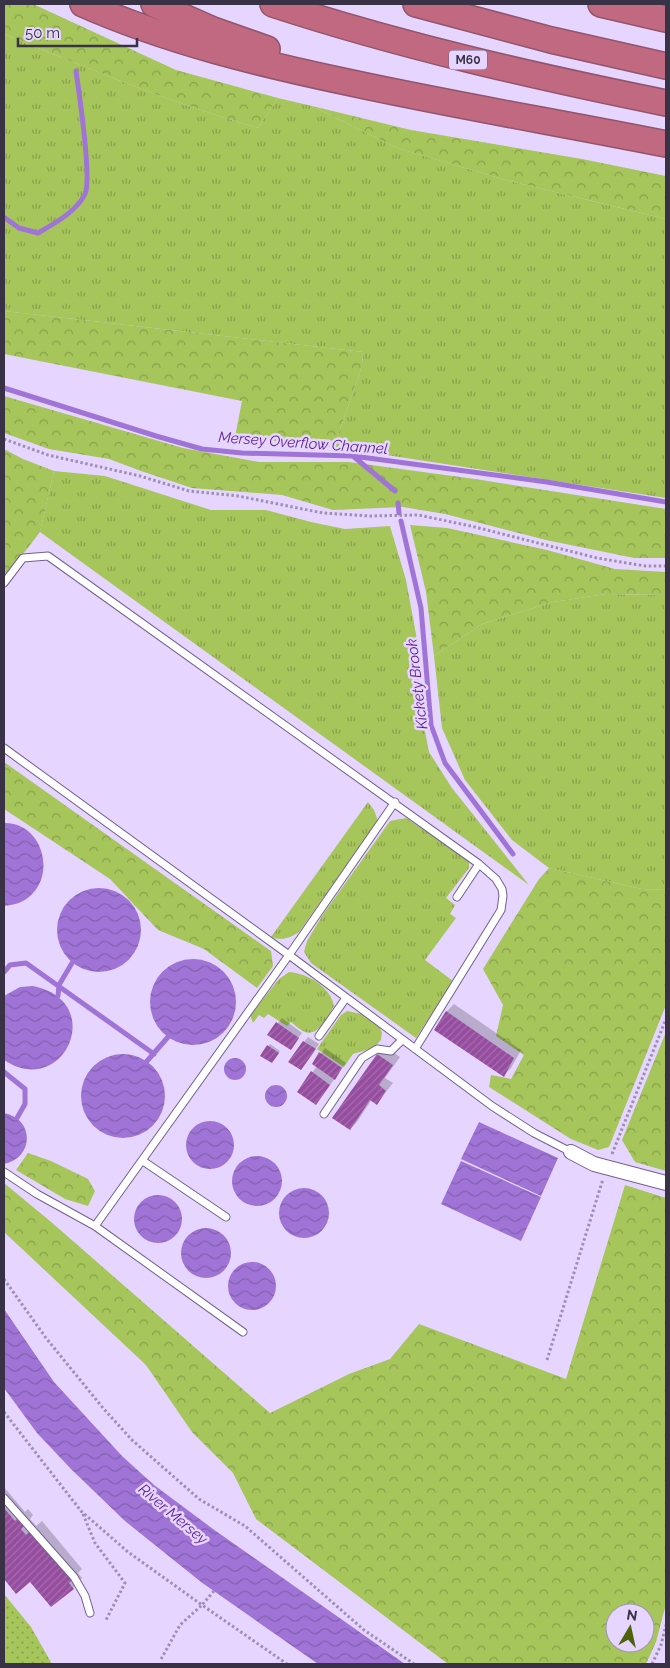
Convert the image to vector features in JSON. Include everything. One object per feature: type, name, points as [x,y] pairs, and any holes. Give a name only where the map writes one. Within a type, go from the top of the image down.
[{"type":"highway","points":[[83,4],[204,47],[265,64],[375,88],[666,144]]},
{"type":"highway","points":[[154,4],[213,30],[375,88]]},
{"type":"highway","name":"M60","points":[[273,4],[407,45],[496,67],[666,103]]},
{"type":"highway","points":[[416,4],[551,40],[666,66]]},
{"type":"highway","points":[[601,4],[666,19]]},
{"type":"highway","points":[[633,4],[666,13]]},
{"type":"street","points":[[571,1152],[594,1164],[666,1183]]},
{"type":"lane","points":[[4,584],[23,558],[48,556],[394,802],[479,864],[496,879],[502,889],[501,910],[415,1049]]},
{"type":"lane","points":[[4,748],[289,955],[492,1106],[534,1133],[571,1152]]},
{"type":"lane","points":[[95,1226],[143,1162],[289,955],[394,802]]},
{"type":"lane","points":[[457,897],[479,864]]},
{"type":"lane","points":[[319,1036],[346,998]]},
{"type":"lane","points":[[324,1114],[362,1058],[378,1049],[391,1051],[402,1040]]},
{"type":"lane","points":[[143,1162],[226,1216]]},
{"type":"lane","points":[[4,1172],[95,1226],[244,1332]]},
{"type":"lane","points":[[4,1498],[74,1577],[85,1596],[90,1613]]},
{"type":"path","points":[[4,439],[48,455],[140,476],[189,491],[238,496],[323,513],[370,516],[418,515],[471,526],[596,558],[645,566],[666,566]]},
{"type":"path","points":[[547,1360],[614,1146],[666,1019]]},
{"type":"path","points":[[4,1279],[46,1338],[103,1408],[132,1440],[199,1499],[245,1526],[364,1630],[414,1664]]},
{"type":"path","points":[[4,1412],[81,1511],[128,1552],[287,1664]]},
{"type":"path","points":[[81,1511],[95,1543],[125,1583],[106,1620]]},
{"type":"path","points":[[160,1661],[180,1625],[214,1591]]},
{"type":"path","points":[[652,1664],[666,1625]]},
{"type":"green space","points":[[4,4],[33,4],[176,70],[278,98],[258,128],[193,108],[66,60],[4,34]]},
{"type":"green space","points":[[4,34],[161,96],[258,128],[278,98],[312,106],[397,148],[506,180],[666,219],[666,498],[334,447],[362,366],[363,352],[4,311]]},
{"type":"green space","points":[[312,106],[411,130],[582,159],[666,176],[666,219],[506,180],[397,148]]},
{"type":"green space","points":[[4,311],[363,352],[362,366],[334,447],[235,437],[242,401],[4,354]]},
{"type":"green space","points":[[4,396],[183,448],[259,462],[349,462],[475,479],[666,509],[666,558],[634,558],[546,540],[445,514],[403,507],[333,510],[282,495],[192,488],[109,459],[49,449],[4,433]]},
{"type":"green space","points":[[4,449],[23,459],[54,471],[40,532],[4,579]]},
{"type":"green space","points":[[54,471],[105,476],[211,510],[266,510],[345,529],[390,526],[406,580],[418,645],[419,700],[429,752],[452,788],[529,885],[40,532]]},
{"type":"green space","points":[[410,525],[447,528],[547,550],[615,569],[666,572],[666,595],[606,594],[553,602],[482,624],[434,656],[426,592]]},
{"type":"green space","points":[[606,594],[666,595],[666,890],[642,889],[549,868],[512,840],[465,780],[442,728],[434,656],[482,624],[553,602]]},
{"type":"green space","points":[[4,762],[271,951],[273,966],[257,988],[204,949],[158,930],[110,879],[4,809]]},
{"type":"green space","points":[[368,802],[374,810],[378,821],[299,932],[286,938],[271,937]]},
{"type":"green space","points":[[406,818],[469,860],[469,868],[446,898],[455,905],[450,914],[456,918],[425,960],[453,981],[416,1038],[311,963],[304,952],[307,941],[324,913],[390,821]]},
{"type":"green space","points":[[549,868],[642,889],[666,890],[666,1005],[609,1147],[598,1150],[571,1139],[489,1087],[491,1075],[511,1079],[524,1055],[496,1036],[503,1005],[483,969],[539,879]]},
{"type":"green space","points":[[289,972],[303,975],[317,982],[332,999],[334,1006],[319,1028],[310,1033],[299,1029],[291,1022],[287,1026],[268,1014],[264,1018],[259,1015],[253,1023],[250,1015],[279,979]]},
{"type":"green space","points":[[347,1011],[362,1014],[380,1028],[382,1033],[381,1040],[373,1048],[353,1054],[344,1067],[317,1049],[341,1015]]},
{"type":"green space","points":[[666,1032],[666,1171],[635,1162],[622,1140]]},
{"type":"green space","points":[[28,1153],[51,1161],[88,1179],[95,1191],[88,1206],[65,1199],[16,1170]]},
{"type":"green space","points":[[4,1183],[270,1413],[349,1374],[390,1359],[419,1324],[566,1379],[625,1185],[666,1198],[666,1604],[655,1644],[655,1603],[605,1603],[605,1653],[651,1653],[646,1664],[448,1664],[256,1519],[233,1473],[192,1432],[146,1365],[4,1232]]},
{"type":"green space","points":[[4,1594],[31,1627],[52,1664],[4,1664]]},
{"type":"green space","points":[[4,1646],[15,1664],[4,1664]]},
{"type":"water","points":[[4,823],[17,825],[28,831],[36,840],[41,851],[43,863],[42,876],[38,887],[29,897],[23,901],[4,906]]},
{"type":"water","points":[[99,888],[122,895],[134,907],[141,930],[134,953],[122,965],[99,972],[76,965],[64,953],[57,930],[64,907],[76,895]]},
{"type":"water","points":[[193,959],[210,962],[224,971],[233,985],[236,1002],[233,1019],[224,1033],[210,1042],[193,1045],[176,1042],[162,1033],[153,1019],[150,1002],[153,985],[162,971],[176,962]]},
{"type":"water","points":[[33,986],[56,995],[69,1010],[73,1027],[69,1044],[59,1058],[44,1067],[26,1069],[4,1060],[4,996],[20,987]]},
{"type":"water","points":[[123,1054],[146,1061],[158,1073],[165,1096],[158,1119],[146,1131],[123,1138],[100,1131],[88,1119],[81,1096],[88,1073],[100,1061]]},
{"type":"water","points":[[235,1058],[243,1061],[246,1069],[243,1077],[235,1080],[227,1077],[224,1069],[227,1061]]},
{"type":"water","points":[[276,1085],[284,1088],[287,1096],[284,1104],[276,1107],[268,1104],[265,1096],[268,1088]]},
{"type":"water","points":[[4,1113],[14,1117],[21,1123],[26,1130],[27,1138],[21,1154],[14,1160],[4,1164]]},
{"type":"water","points":[[205,1121],[215,1121],[224,1125],[230,1131],[234,1145],[230,1159],[224,1165],[215,1169],[205,1169],[196,1165],[190,1159],[186,1150],[186,1140],[190,1131],[196,1125]]},
{"type":"water","points":[[479,1122],[558,1158],[541,1196],[461,1159]]},
{"type":"water","points":[[252,1156],[262,1156],[275,1163],[282,1176],[282,1186],[275,1199],[262,1206],[252,1206],[243,1202],[236,1195],[232,1186],[232,1176],[236,1167],[243,1160]]},
{"type":"water","points":[[461,1161],[541,1197],[521,1241],[441,1204]]},
{"type":"water","points":[[299,1188],[309,1188],[322,1195],[329,1208],[329,1218],[322,1231],[309,1238],[299,1238],[290,1234],[283,1227],[279,1218],[279,1208],[283,1199],[290,1192]]},
{"type":"water","points":[[153,1195],[163,1195],[175,1202],[182,1214],[182,1224],[175,1236],[163,1243],[153,1243],[145,1239],[138,1232],[134,1224],[134,1214],[138,1206],[145,1199]]},
{"type":"water","points":[[206,1228],[215,1230],[226,1239],[231,1253],[229,1262],[220,1273],[206,1278],[197,1276],[186,1267],[181,1253],[183,1244],[192,1233]]},
{"type":"water","points":[[247,1262],[257,1262],[269,1269],[276,1281],[276,1291],[269,1303],[257,1310],[247,1310],[239,1306],[232,1299],[228,1291],[228,1281],[232,1273],[239,1266]]},
{"type":"water","name":"River Mersey","points":[[4,1309],[54,1382],[122,1456],[154,1485],[213,1529],[405,1664],[318,1664],[201,1582],[125,1521],[37,1433],[4,1388]]},
{"type":"building","points":[[446,1011],[514,1058],[504,1077],[434,1030]]},
{"type":"building","points":[[276,1022],[299,1038],[291,1050],[267,1035]]},
{"type":"building","points":[[303,1041],[316,1049],[301,1070],[288,1062]]},
{"type":"building","points":[[267,1045],[279,1053],[272,1063],[260,1056]]},
{"type":"building","points":[[319,1052],[342,1068],[335,1080],[312,1064]]},
{"type":"building","points":[[377,1054],[393,1065],[379,1085],[386,1091],[377,1105],[370,1100],[350,1130],[332,1118]]},
{"type":"building","points":[[311,1071],[330,1085],[316,1105],[297,1092]]},
{"type":"building","points":[[4,1508],[15,1521],[18,1518],[24,1526],[21,1529],[26,1535],[31,1530],[73,1579],[69,1583],[74,1589],[51,1607],[30,1582],[16,1594],[4,1579]]},
{"type":"waterway","points":[[5,218],[19,228],[38,233],[71,212],[85,194],[87,185],[86,154],[76,71]]},
{"type":"waterway","name":"Mersey Overflow Channel","points":[[4,388],[202,449],[242,453],[353,456],[547,482],[666,502]]},
{"type":"waterway","name":"Kickety Brook","points":[[353,456],[395,491]]},
{"type":"waterway","name":"Kickety Brook","points":[[398,503],[399,513]]},
{"type":"waterway","name":"Kickety Brook","points":[[401,521],[421,608],[431,725],[445,763],[513,854]]},
{"type":"waterway","points":[[4,972],[10,965],[26,963],[154,1054]]},
{"type":"waterway","points":[[58,996],[59,985],[72,963]]},
{"type":"waterway","points":[[147,1061],[168,1037]]},
{"type":"waterway","points":[[4,1072],[25,1089],[25,1104],[17,1118]]}]
